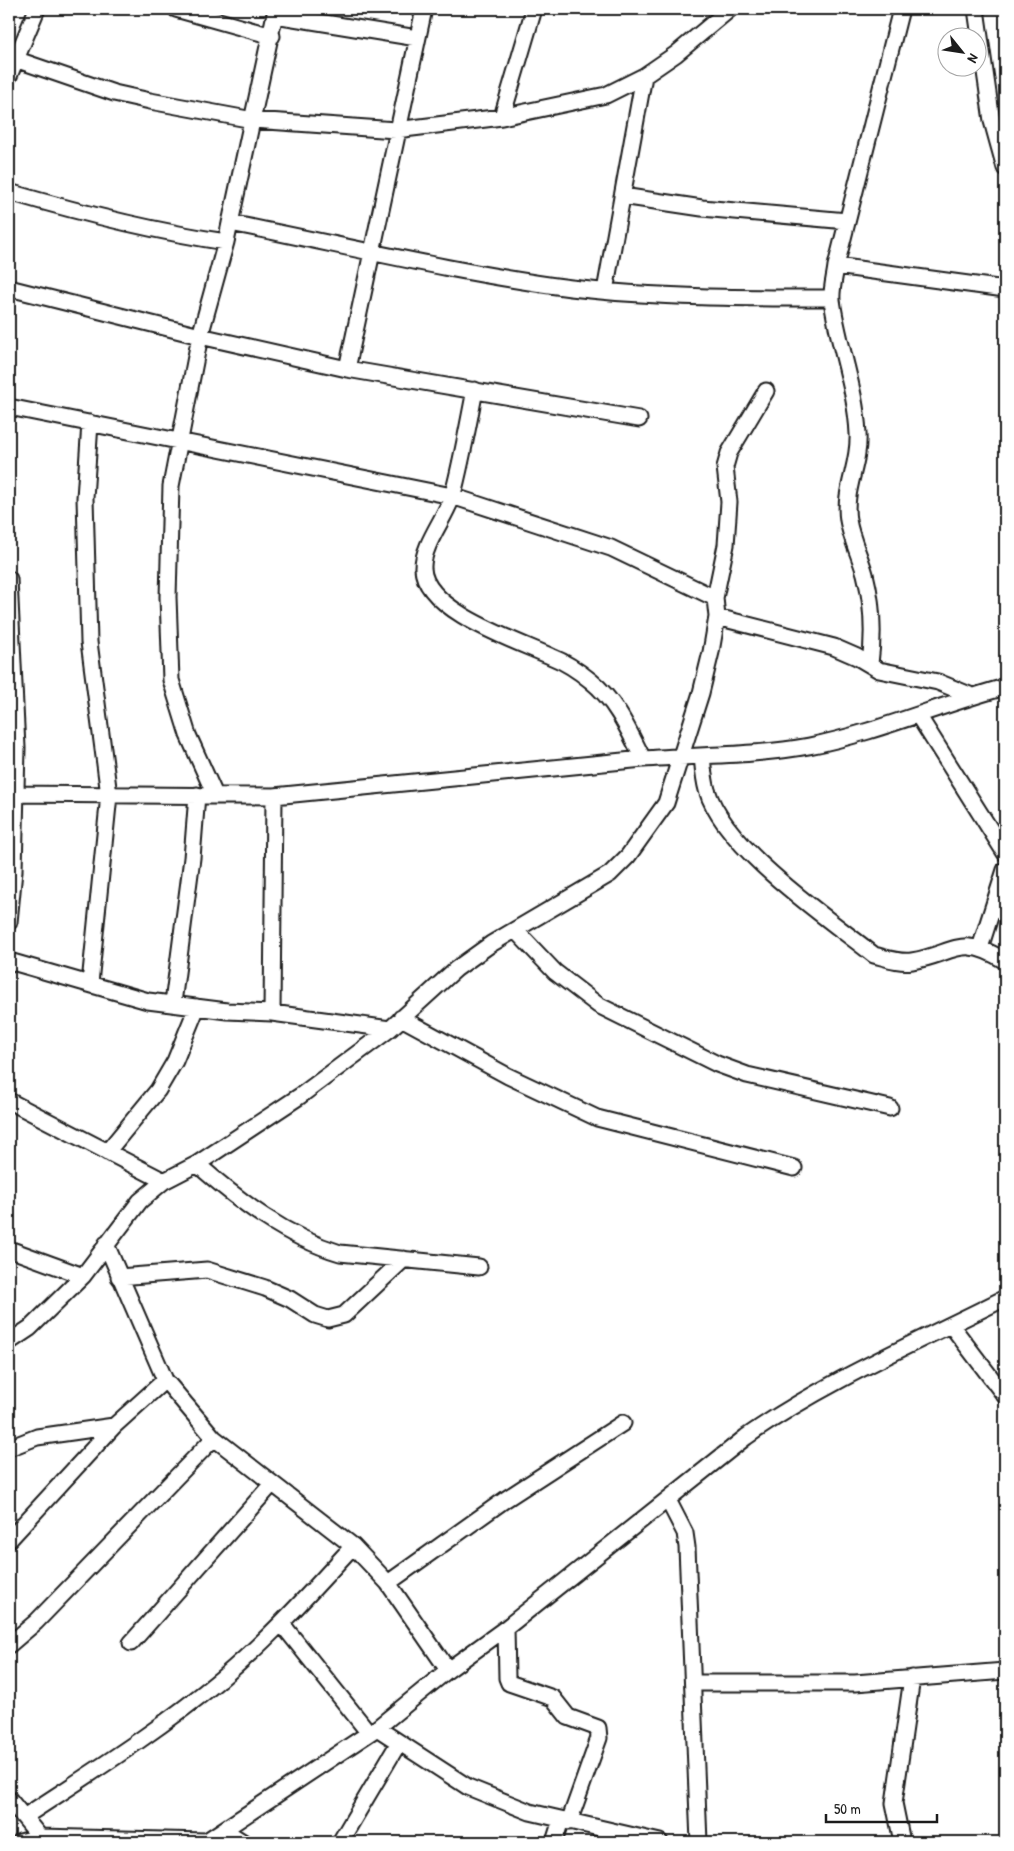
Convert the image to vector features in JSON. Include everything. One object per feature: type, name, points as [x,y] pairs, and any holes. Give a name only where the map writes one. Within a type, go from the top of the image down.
[{"type":"street","points":[[9,76],[12,58],[37,9]]},
{"type":"street","points":[[176,9],[272,36]]},
{"type":"street","points":[[347,369],[396,130],[424,9]]},
{"type":"street","points":[[502,117],[534,9]]},
{"type":"street","points":[[12,58],[114,93],[253,120],[396,130],[502,117],[593,100],[619,90],[644,76],[676,54],[730,9]]},
{"type":"street","points":[[870,664],[873,640],[872,609],[865,573],[848,520],[847,501],[858,454],[855,404],[832,298],[836,266],[901,9]]},
{"type":"street","points":[[976,9],[992,120],[1005,168]]},
{"type":"street","points":[[215,795],[188,735],[171,680],[168,620],[171,486],[200,336],[226,242],[276,12],[417,38]]},
{"type":"street","points":[[605,291],[644,76]]},
{"type":"street","points":[[9,192],[75,212],[164,233],[226,242]]},
{"type":"street","points":[[622,196],[702,208],[847,221]]},
{"type":"street","points":[[230,223],[496,276],[605,291],[680,296],[832,298]]},
{"type":"street","points":[[836,266],[1005,288]]},
{"type":"street","points":[[9,288],[200,336],[347,369],[638,418]]},
{"type":"street","points":[[475,390],[452,496],[425,556],[422,569],[430,586],[462,615],[489,631],[554,658],[590,680],[614,705],[643,759]]},
{"type":"street","points":[[9,1342],[30,1328],[83,1276],[140,1201],[164,1181],[197,1164],[300,1096],[390,1029],[456,968],[515,930],[610,874],[628,856],[666,803],[702,693],[717,616],[715,598],[726,545],[729,517],[725,467],[729,453],[766,391]]},
{"type":"street","points":[[9,407],[452,496],[612,548],[715,598]]},
{"type":"street","points":[[90,423],[85,498],[89,642],[109,795],[90,983]]},
{"type":"street","points":[[9,579],[10,642],[16,698],[13,794],[14,871],[9,922]]},
{"type":"street","points":[[717,616],[834,646],[897,676],[938,682],[972,696]]},
{"type":"street","points":[[13,794],[274,796],[643,759],[702,756],[808,746],[918,716],[972,696],[1005,688]]},
{"type":"street","points":[[918,716],[1005,853]]},
{"type":"street","points":[[702,756],[706,790],[712,803],[744,847],[773,874],[874,955],[891,960],[912,961],[957,947],[980,948],[1005,961]]},
{"type":"street","points":[[173,1003],[192,858],[197,795]]},
{"type":"street","points":[[272,1013],[274,796]]},
{"type":"street","points":[[980,948],[1005,870]]},
{"type":"street","points":[[515,930],[555,972],[598,1005],[709,1060],[747,1075],[890,1108]]},
{"type":"street","points":[[9,961],[148,1001],[272,1013],[390,1029]]},
{"type":"street","points":[[107,1152],[158,1090],[175,1061],[197,1007]]},
{"type":"street","points":[[401,1018],[508,1076],[597,1118],[794,1168]]},
{"type":"street","points":[[9,1101],[164,1181]]},
{"type":"street","points":[[197,1164],[244,1204],[306,1241],[340,1252],[479,1267]]},
{"type":"street","points":[[106,1244],[165,1380],[214,1438],[353,1546],[388,1583],[448,1670]]},
{"type":"street","points":[[9,1249],[83,1276]]},
{"type":"street","points":[[119,1277],[207,1270],[219,1272],[265,1288],[290,1299],[315,1315],[328,1319],[344,1315],[404,1259]]},
{"type":"street","points":[[20,1842],[40,1837],[205,1842],[373,1731],[746,1437],[779,1414],[818,1392],[1005,1298]]},
{"type":"street","points":[[951,1325],[1005,1396]]},
{"type":"street","points":[[9,1540],[114,1426],[165,1380]]},
{"type":"street","points":[[388,1583],[506,1499],[623,1423]]},
{"type":"street","points":[[9,1448],[37,1437],[114,1426]]},
{"type":"street","points":[[9,1645],[36,1622],[214,1438]]},
{"type":"street","points":[[131,1643],[272,1484]]},
{"type":"street","points":[[668,1500],[685,1534],[688,1547],[699,1842]]},
{"type":"street","points":[[24,1818],[94,1771],[206,1691],[282,1624],[353,1546]]},
{"type":"street","points":[[282,1624],[373,1731],[468,1787],[530,1812],[660,1842]]},
{"type":"street","points":[[506,1628],[507,1678],[509,1683],[553,1698],[568,1717],[598,1728],[599,1738],[565,1821],[554,1842]]},
{"type":"street","points":[[694,1683],[855,1683],[1005,1671]]},
{"type":"street","points":[[902,1842],[894,1803],[912,1678]]},
{"type":"street","points":[[340,1842],[398,1744]]},
{"type":"street","points":[[9,1799],[40,1837]]},
{"type":"street","points":[[224,1830],[243,1842]]}]
